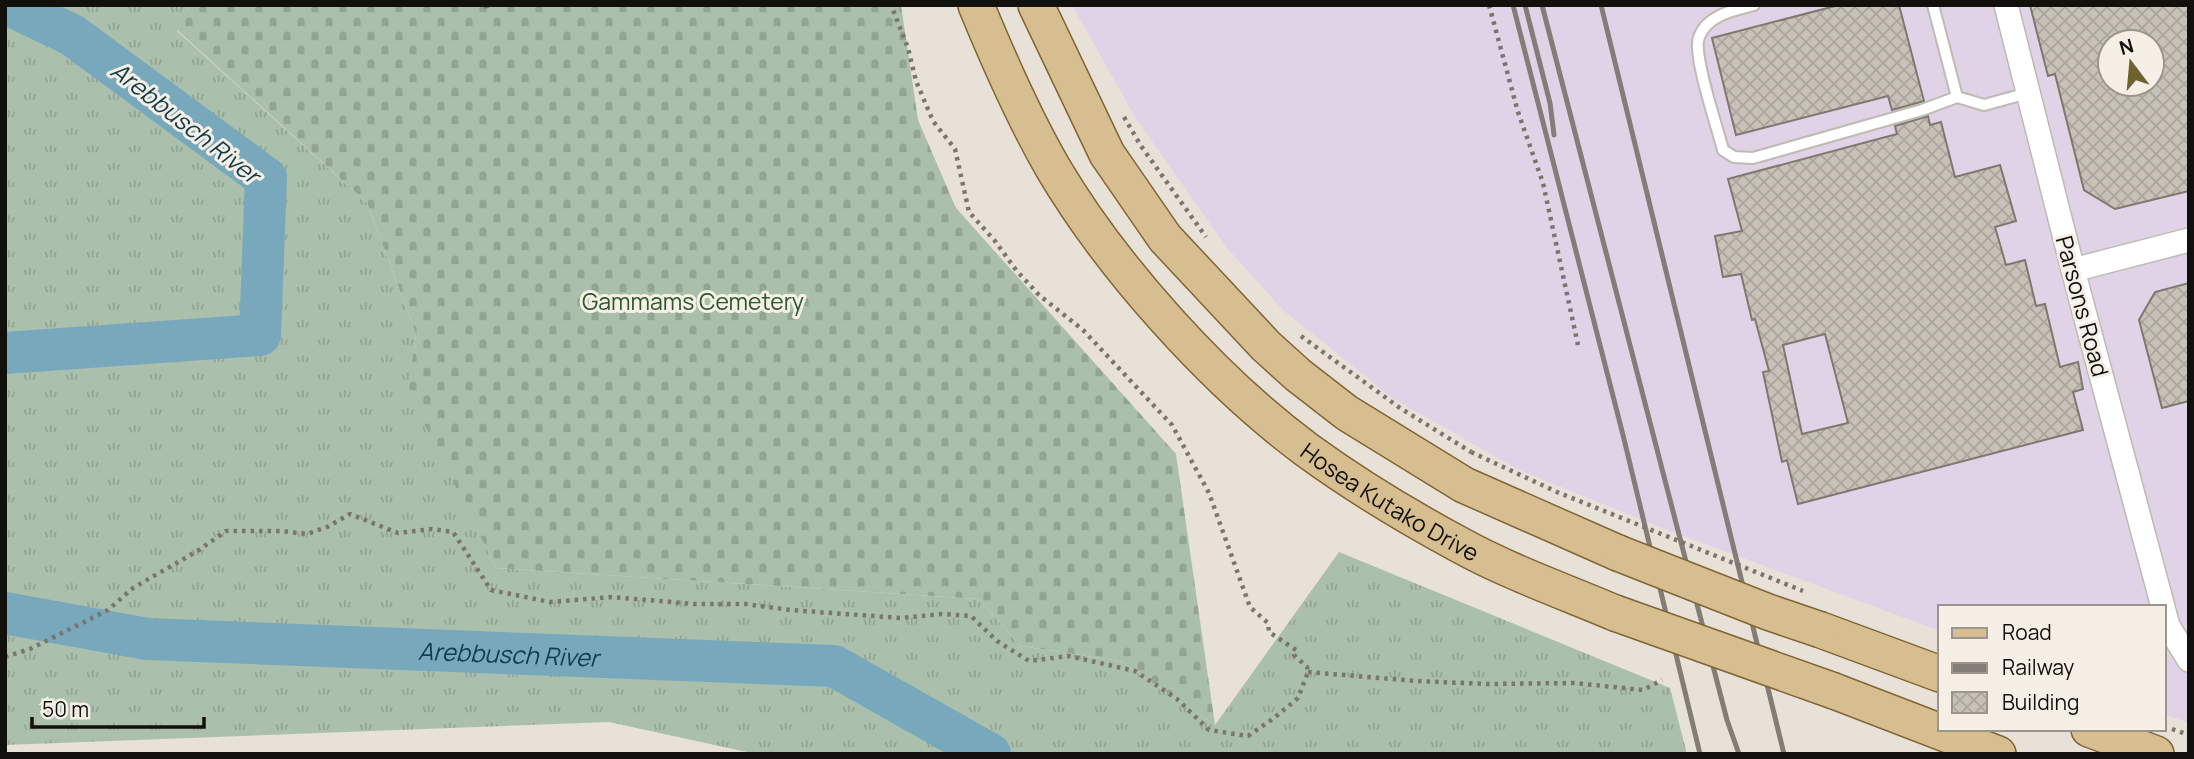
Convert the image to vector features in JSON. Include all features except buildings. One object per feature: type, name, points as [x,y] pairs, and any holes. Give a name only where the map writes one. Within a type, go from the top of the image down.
[{"type":"main road","name":"Hosea Kutako Drive","points":[[976,5],[1021,109],[1080,211],[1123,268],[1219,374],[1305,449],[1461,546],[1520,573],[1615,613],[1938,731]]},
{"type":"main road","points":[[1036,5],[1107,154],[1166,238],[1266,346],[1346,413],[1464,485],[1618,553],[1768,612],[1938,673]]},
{"type":"main road","name":"Hosea Kutako Drive","points":[[1938,731],[1998,754]]},
{"type":"main road","points":[[2094,731],[2156,754]]},
{"type":"street","name":"Parsons Road","points":[[2006,5],[2073,270],[2163,605]]},
{"type":"street","points":[[2073,270],[2189,240]]},
{"type":"street","name":"Parsons Road","points":[[2166,618],[2168,626],[2189,660]]},
{"type":"lane","points":[[1754,5],[1725,12],[1706,25],[1698,39],[1699,59],[1723,150],[1734,157],[1753,159],[1922,110],[1957,97],[1984,105],[2028,93]]},
{"type":"lane","points":[[1933,5],[1957,97]]},
{"type":"path","points":[[5,657],[30,649],[108,610],[133,588],[226,531],[307,534],[327,527],[349,514],[398,534],[432,529],[453,532],[491,590],[517,597],[550,602],[612,597],[694,604],[745,604],[901,618],[942,614],[971,616],[997,641],[1029,661],[1069,656],[1135,671],[1177,699],[1209,730],[1248,736],[1274,718],[1298,698],[1308,672],[1307,667],[1294,655],[1296,650],[1269,632],[1268,623],[1250,607],[1209,493],[1172,425],[1083,330],[1039,295],[969,212],[955,149],[933,121],[916,81],[908,48],[891,5]]},
{"type":"path","points":[[1489,5],[1518,112],[1543,183],[1578,345]]},
{"type":"path","points":[[1120,111],[1141,146],[1213,247]]},
{"type":"path","points":[[1292,329],[1400,408],[1471,452],[1557,492],[1804,592]]},
{"type":"path","points":[[1308,672],[1416,681],[1574,683],[1643,690],[1662,680]]},
{"type":"path","points":[[2166,727],[2189,735]]},
{"type":"shaded area","points":[[1072,5],[2189,5],[2189,723],[2166,715],[2166,605],[1938,605],[1938,630],[1659,527],[1517,469],[1391,397],[1283,310],[1227,248],[1135,117]]},
{"type":"green space","points":[[5,5],[190,5],[177,31],[367,203],[416,334],[409,391],[496,568],[979,599],[1021,646],[1120,661],[1215,725],[1339,552],[1670,688],[1687,754],[756,754],[609,722],[5,745]]},
{"type":"green space","name":"Gammams Cemetery","points":[[190,5],[901,5],[918,120],[956,208],[1176,454],[1215,725],[1120,661],[1021,646],[979,599],[496,568],[408,391],[416,334],[367,203],[177,30]]},
{"type":"waterway","name":"Arebbusch River","points":[[5,353],[260,335],[266,178],[72,35],[9,5]]},
{"type":"waterway","name":"Arebbusch River","points":[[5,613],[147,639],[834,666],[990,754]]},
{"type":"railway","points":[[1513,5],[1623,435],[1700,754]]},
{"type":"railway","points":[[1525,5],[1550,103],[1554,135]]},
{"type":"railway","points":[[1542,5],[1727,720],[1739,754]]},
{"type":"railway","points":[[1601,5],[1784,754]]}]
